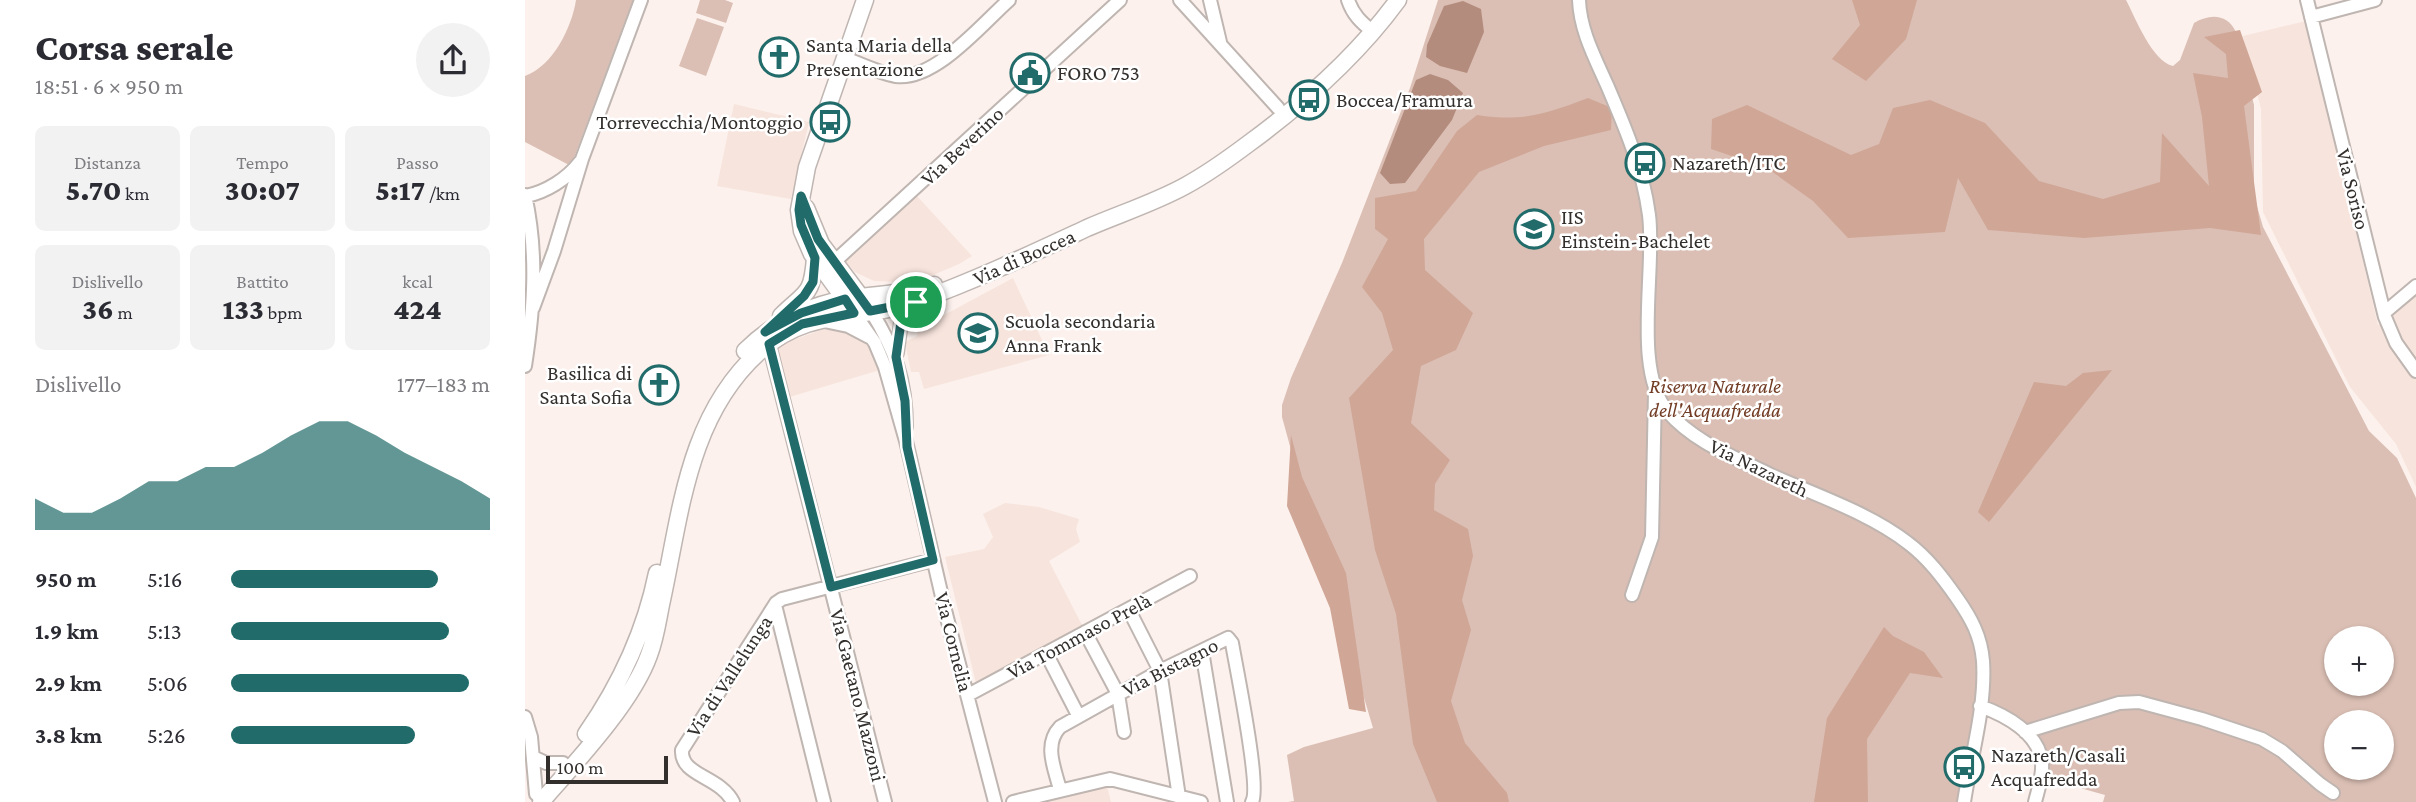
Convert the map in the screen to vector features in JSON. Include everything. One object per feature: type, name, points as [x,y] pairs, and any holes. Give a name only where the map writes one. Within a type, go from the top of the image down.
[{"type":"main road","points":[[858,305],[815,258],[801,225],[799,210],[807,167],[865,0]]},
{"type":"main road","name":"Via di Boccea","points":[[916,296],[1181,177],[1223,150],[1321,72],[1369,29],[1385,0]]},
{"type":"main road","name":"Via di Boccea","points":[[537,799],[607,702],[637,640],[652,596],[677,480],[695,426],[729,370],[801,313],[916,296],[1018,261],[1190,184],[1241,149],[1307,97],[1398,0]]},
{"type":"main road","points":[[801,196],[815,234],[858,305]]},
{"type":"main road","points":[[767,338],[810,290],[815,258]]},
{"type":"main road","points":[[834,262],[864,284],[916,296]]},
{"type":"main road","name":"Via di Boccea","points":[[537,799],[596,738],[642,672],[653,641],[684,488],[697,446],[727,388],[767,338],[858,305]]},
{"type":"street","points":[[525,366],[533,308],[554,251],[582,159],[641,0]]},
{"type":"street","points":[[845,58],[895,75],[916,75],[931,68],[949,54],[1009,0]]},
{"type":"street","name":"Via Beverino","points":[[834,262],[1120,0]]},
{"type":"street","points":[[1180,0],[1278,108]]},
{"type":"street","points":[[1210,0],[1220,42]]},
{"type":"street","points":[[1348,0],[1352,11],[1369,29]]},
{"type":"street","name":"Via Nazareth","points":[[1579,0],[1585,30],[1630,140],[1646,196],[1651,243],[1649,354],[1655,390],[1667,410],[1699,439],[1907,541],[1922,555],[1960,602],[1978,634],[1983,659],[1980,706],[1964,802]]},
{"type":"street","name":"Via Soriso","points":[[2307,0],[2384,313],[2396,343],[2416,371]]},
{"type":"street","points":[[2311,17],[2375,0]]},
{"type":"street","points":[[533,308],[534,259],[525,196],[541,192],[561,181],[582,159]]},
{"type":"street","points":[[2384,313],[2416,286]]},
{"type":"street","points":[[896,357],[901,322],[916,296]]},
{"type":"street","name":"Via Cornelia","points":[[858,305],[883,360],[906,441],[933,560],[995,802]]},
{"type":"street","name":"Via Cornelia","points":[[858,305],[896,357],[905,401],[906,441]]},
{"type":"street","points":[[817,320],[848,326],[873,339]]},
{"type":"street","name":"Via Gaetano Mazzoni","points":[[767,338],[884,802]]},
{"type":"street","points":[[1632,594],[1652,537],[1655,390]]},
{"type":"street","name":"Via di Vallelunga","points":[[733,802],[727,792],[715,782],[685,764],[682,750],[775,605],[782,599],[933,560]]},
{"type":"street","name":"Via Tommaso Prelà","points":[[968,695],[1191,576]]},
{"type":"street","points":[[775,605],[824,802]]},
{"type":"street","points":[[1129,610],[1160,671],[1179,797]]},
{"type":"street","points":[[1085,632],[1118,694],[1124,732]]},
{"type":"street","name":"Via Bistagno","points":[[1060,790],[1051,755],[1052,740],[1060,727],[1160,671],[1226,638],[1231,641],[1255,790],[1252,802]]},
{"type":"street","points":[[1202,651],[1227,802]]},
{"type":"street","points":[[1046,653],[1078,715]]},
{"type":"street","points":[[2025,732],[2115,704],[2135,702],[2202,719],[2262,739],[2282,751],[2333,793]]},
{"type":"street","points":[[1980,706],[2006,718],[2025,732],[2037,746],[2042,761],[2035,802]]},
{"type":"street","points":[[525,717],[533,757],[537,799]]},
{"type":"street","points":[[533,757],[546,763],[563,762]]},
{"type":"street","points":[[1013,802],[1112,779],[1201,802]]},
{"type":"shaded area","points":[[1852,0],[1917,0],[1906,39],[1866,81],[1832,59],[1860,25]]},
{"type":"shaded area","points":[[1463,1],[1481,9],[1484,32],[1467,73],[1440,66],[1426,57],[1427,45],[1444,6]]},
{"type":"shaded area","points":[[2306,21],[2378,325],[2416,293],[2416,487],[2396,444],[2350,387],[2263,212],[2261,109],[2243,36]]},
{"type":"shaded area","points":[[2240,30],[2262,92],[2244,106],[2261,235],[2210,228],[2084,238],[1988,230],[1958,178],[1945,232],[1848,238],[1813,201],[1767,168],[1711,149],[1712,119],[1747,105],[1851,155],[1879,144],[1893,108],[1930,100],[1985,123],[2039,181],[2103,199],[2160,182],[2162,133],[2209,186],[2202,117],[2193,73],[2228,78],[2226,54],[2204,37]]},
{"type":"shaded area","points":[[1430,74],[1448,80],[1463,93],[1452,120],[1405,183],[1390,184],[1380,173],[1416,80]]},
{"type":"shaded area","points":[[1588,98],[1612,108],[1611,130],[1544,146],[1479,172],[1424,239],[1425,270],[1473,313],[1456,350],[1421,366],[1411,423],[1450,460],[1435,484],[1434,510],[1468,529],[1473,556],[1462,600],[1471,630],[1451,701],[1465,743],[1507,793],[1509,802],[1437,802],[1413,744],[1396,614],[1375,550],[1349,398],[1393,350],[1382,313],[1362,287],[1388,239],[1375,229],[1375,198],[1416,191],[1457,131],[1477,115],[1521,117]]},
{"type":"shaded area","points":[[734,104],[809,122],[791,199],[717,186]]},
{"type":"shaded area","points":[[917,196],[972,256],[931,276],[904,282],[874,281],[855,272],[846,262]]},
{"type":"shaded area","name":"Scuola secondaria Anna Frank","points":[[1013,278],[1049,355],[924,389],[919,372],[911,372],[905,342],[917,336],[918,329]]},
{"type":"shaded area","points":[[821,330],[843,330],[863,339],[872,348],[880,370],[786,398],[773,347]]},
{"type":"shaded area","points":[[2112,370],[1989,522],[1978,512],[2034,382],[2066,386],[2083,373]]},
{"type":"shaded area","points":[[1291,435],[1302,477],[1346,573],[1366,712],[1349,709],[1330,608],[1287,506]]},
{"type":"shaded area","points":[[1005,503],[1039,507],[1079,519],[1076,529],[1080,542],[1049,561],[1083,627],[976,683],[945,557],[984,549],[993,537],[983,514]]},
{"type":"shaded area","points":[[1884,627],[1893,636],[1924,652],[1943,678],[1910,673],[1867,739],[1868,802],[1814,802],[1827,718]]},
{"type":"shaded area","points":[[1106,782],[1111,802],[1034,802]]},
{"type":"green space","points":[[576,0],[633,0],[571,166],[525,142],[525,76],[544,64],[552,55],[570,22]]},
{"type":"green space","points":[[700,0],[725,0],[733,3],[726,23],[696,13]]},
{"type":"green space","name":"Riserva Naturale dell'Acquafredda","points":[[1438,0],[2126,0],[2152,48],[2165,63],[2173,66],[2180,60],[2194,23],[2212,17],[2223,19],[2233,26],[2236,32],[2254,105],[2254,196],[2263,227],[2369,431],[2397,458],[2416,498],[2416,802],[2103,802],[2105,795],[2048,779],[2045,749],[2036,736],[1977,697],[1961,802],[1288,802],[1294,801],[1287,755],[1304,747],[1373,728],[1282,417],[1282,405],[1291,378],[1342,263],[1410,88]]},
{"type":"green space","points":[[697,18],[724,27],[706,76],[679,66]]},
{"type":"place","name":"Santa Maria della Presentazione","points":[[779,57]]},
{"type":"place","name":"FORO 753","points":[[1030,73]]},
{"type":"place","name":"Boccea/Framura","points":[[1309,100]]},
{"type":"place","name":"Torrevecchia/Montoggio","points":[[830,122]]},
{"type":"place","name":"Nazareth/ITC","points":[[1645,163]]},
{"type":"place","name":"IIS Einstein-Bachelet","points":[[1534,229]]},
{"type":"place","name":"Scuola secondaria Anna Frank","points":[[978,333]]},
{"type":"place","name":"Basilica di Santa Sofia","points":[[659,385]]},
{"type":"place","name":"Nazareth/Casali Acquafredda","points":[[1964,767]]},
{"type":"route","points":[[801,196],[818,239],[870,311],[916,302],[901,322],[896,357],[905,401],[907,447],[933,560],[831,587],[769,344],[802,324],[854,313],[845,299],[801,313],[765,332],[810,290],[813,282],[815,258],[801,225],[801,196]]}]
